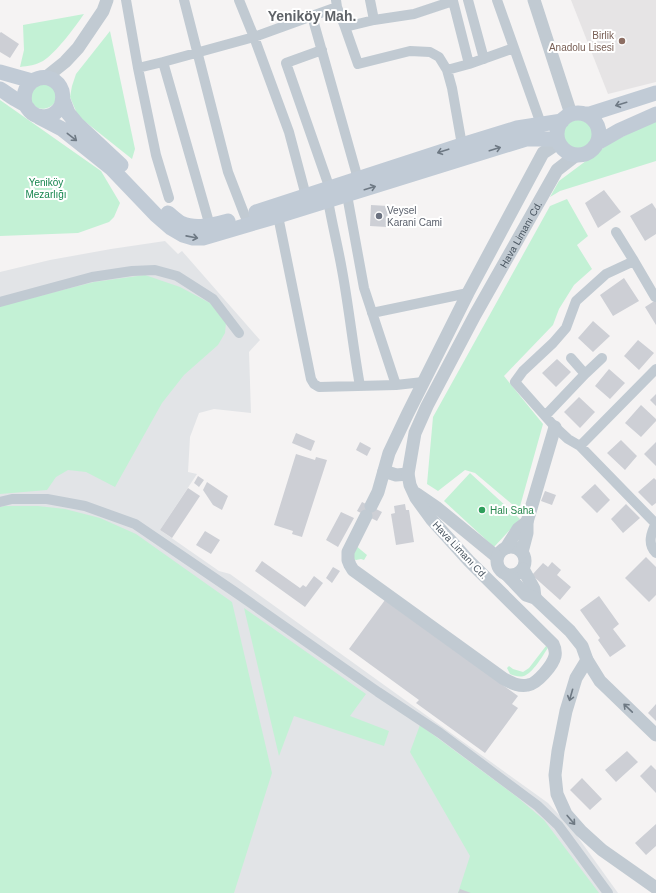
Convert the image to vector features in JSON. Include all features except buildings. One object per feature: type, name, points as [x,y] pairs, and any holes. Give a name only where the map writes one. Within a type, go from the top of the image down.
[{"type":"main road","points":[[0,72],[44,80],[60,88],[63,94],[63,100],[61,106],[52,115],[46,117],[39,116],[33,114],[24,104],[0,88]]},
{"type":"main road","points":[[24,104],[24,91],[27,86],[44,80]]},
{"type":"main road","points":[[39,116],[62,129],[112,169],[156,215],[171,228],[183,235],[193,238],[203,238],[278,216],[329,195],[358,179],[462,145],[517,128],[541,124],[572,116],[590,114],[656,93]]},
{"type":"main road","points":[[63,100],[68,113],[77,124],[121,165],[157,204],[181,223],[196,227],[210,226],[306,196],[347,195],[526,140],[558,141]]},
{"type":"main road","points":[[599,142],[620,130],[656,114]]},
{"type":"main road","points":[[572,116],[591,117],[599,128],[599,142],[589,153],[582,156],[568,154],[562,149],[558,141],[558,126],[572,116]]},
{"type":"street","points":[[44,80],[65,62],[78,48],[103,11],[107,0]]},
{"type":"street","points":[[126,0],[156,155],[170,198]]},
{"type":"street","points":[[184,0],[228,172],[245,216]]},
{"type":"street","points":[[239,0],[289,132],[306,196]]},
{"type":"street","points":[[370,0],[374,20]]},
{"type":"street","points":[[468,0],[484,59]]},
{"type":"street","points":[[496,0],[541,124]]},
{"type":"street","points":[[534,0],[572,116]]},
{"type":"street","points":[[345,26],[414,14],[453,1],[470,64]]},
{"type":"street","points":[[138,68],[254,37],[312,16],[336,3],[358,64],[410,51],[430,52],[439,57],[447,70],[452,88],[462,145]]},
{"type":"street","points":[[312,16],[358,179]]},
{"type":"street","points":[[447,70],[470,64],[514,48]]},
{"type":"street","points":[[322,50],[286,62],[329,195],[360,386]]},
{"type":"street","points":[[163,62],[210,226]]},
{"type":"street","name":"Hava Limanı Cd.","points":[[558,141],[543,153],[468,293],[389,453],[378,492],[348,552],[348,560],[353,570],[504,679],[521,686],[535,682],[545,673],[554,660],[556,648],[469,561],[432,520],[416,498],[410,485],[408,474],[415,433],[427,406],[468,329],[557,170],[575,156]]},
{"type":"street","points":[[347,195],[364,288],[396,385]]},
{"type":"street","points":[[278,216],[311,379],[314,384],[319,387],[396,385],[424,382]]},
{"type":"street","points":[[616,232],[655,297]]},
{"type":"street","points":[[634,261],[606,274],[576,301],[566,328],[553,343],[523,371],[515,382],[546,415],[555,427],[568,439],[580,446],[656,523],[651,534],[651,543],[656,553]]},
{"type":"street","points":[[0,302],[92,277],[132,271],[156,270],[177,276],[213,299],[239,333]]},
{"type":"street","points":[[372,314],[468,293]]},
{"type":"street","points":[[571,358],[585,374]]},
{"type":"street","points":[[546,415],[602,358]]},
{"type":"street","points":[[580,446],[656,369]]},
{"type":"street","points":[[522,552],[527,533],[527,522],[555,427]]},
{"type":"street","points":[[384,471],[396,475],[408,474]]},
{"type":"street","points":[[413,490],[502,553]]},
{"type":"street","points":[[0,502],[12,499],[47,499],[85,506],[135,524],[378,692],[440,733],[538,806],[558,825],[608,893]]},
{"type":"street","points":[[523,569],[516,574],[503,573],[497,562],[518,529],[527,522]]},
{"type":"street","points":[[502,553],[510,547],[519,549],[522,552],[525,560],[523,569],[534,589],[535,598]]},
{"type":"street","points":[[507,574],[526,595],[535,598],[570,631],[582,646],[587,660],[600,681],[656,735]]},
{"type":"street","points":[[587,660],[576,678],[566,711],[555,775],[557,794],[566,814],[580,831],[602,850],[654,883]]},
{"type":"shaded area","name":"Birlik Anadolu Lisesi","points":[[571,0],[656,0],[656,82],[608,94]]},
{"type":"shaded area","points":[[165,241],[178,254],[182,251],[260,340],[249,352],[251,413],[214,409],[199,413],[190,437],[188,472],[197,474],[160,530],[219,571],[230,574],[548,803],[572,829],[618,893],[0,893],[0,272],[50,260]]},
{"type":"green space","points":[[84,14],[76,26],[48,57],[38,63],[20,67],[24,50],[23,25]]},
{"type":"green space","points":[[110,31],[135,149],[132,159],[78,116],[70,97],[76,74]]},
{"type":"green space","points":[[44,82],[55,89],[56,99],[55,102],[48,108],[41,109],[33,104],[30,91]]},
{"type":"green space","name":"Yeniköy Mezarlığı","points":[[0,100],[101,171],[120,203],[114,217],[109,222],[78,233],[0,236]]},
{"type":"green space","points":[[578,120],[584,121],[591,127],[594,136],[593,142],[587,149],[578,152],[572,151],[565,145],[562,136],[563,130],[569,123]]},
{"type":"green space","points":[[656,120],[656,161],[560,191],[550,197],[559,181],[610,143]]},
{"type":"green space","points":[[567,199],[588,236],[577,245],[592,269],[574,285],[559,309],[553,325],[504,376],[543,424],[519,510],[475,473],[465,470],[438,491],[427,484],[433,417],[550,206]]},
{"type":"green space","points":[[145,275],[180,287],[210,303],[226,323],[225,333],[218,345],[184,375],[162,403],[115,487],[86,472],[68,470],[56,477],[47,490],[0,494],[0,306],[94,282]]},
{"type":"green space","name":"Halı Saha","points":[[470,473],[520,519],[494,547],[444,501]]},
{"type":"green space","points":[[38,506],[65,509],[100,518],[136,534],[232,602],[272,773],[234,893],[0,893],[0,507]]},
{"type":"green space","points":[[355,545],[367,555],[364,560],[353,559]]},
{"type":"green space","points":[[244,608],[366,694],[350,716],[389,731],[384,746],[294,716],[279,756]]},
{"type":"green space","points":[[546,646],[549,646],[539,662],[529,673],[520,677],[510,674],[507,668],[509,666],[523,672],[529,668]]},
{"type":"green space","points":[[420,725],[517,797],[544,820],[599,893],[458,893],[470,856],[410,752]]},
{"type":"place","name":"Birlik Anadolu Lisesi","points":[[622,41]]},
{"type":"place","name":"Veysel Karani Cami","points":[[379,216]]},
{"type":"place","name":"Halı Saha","points":[[482,510]]},
{"type":"district","name":"Yeniköy Mah.","points":[[312,16]]}]
